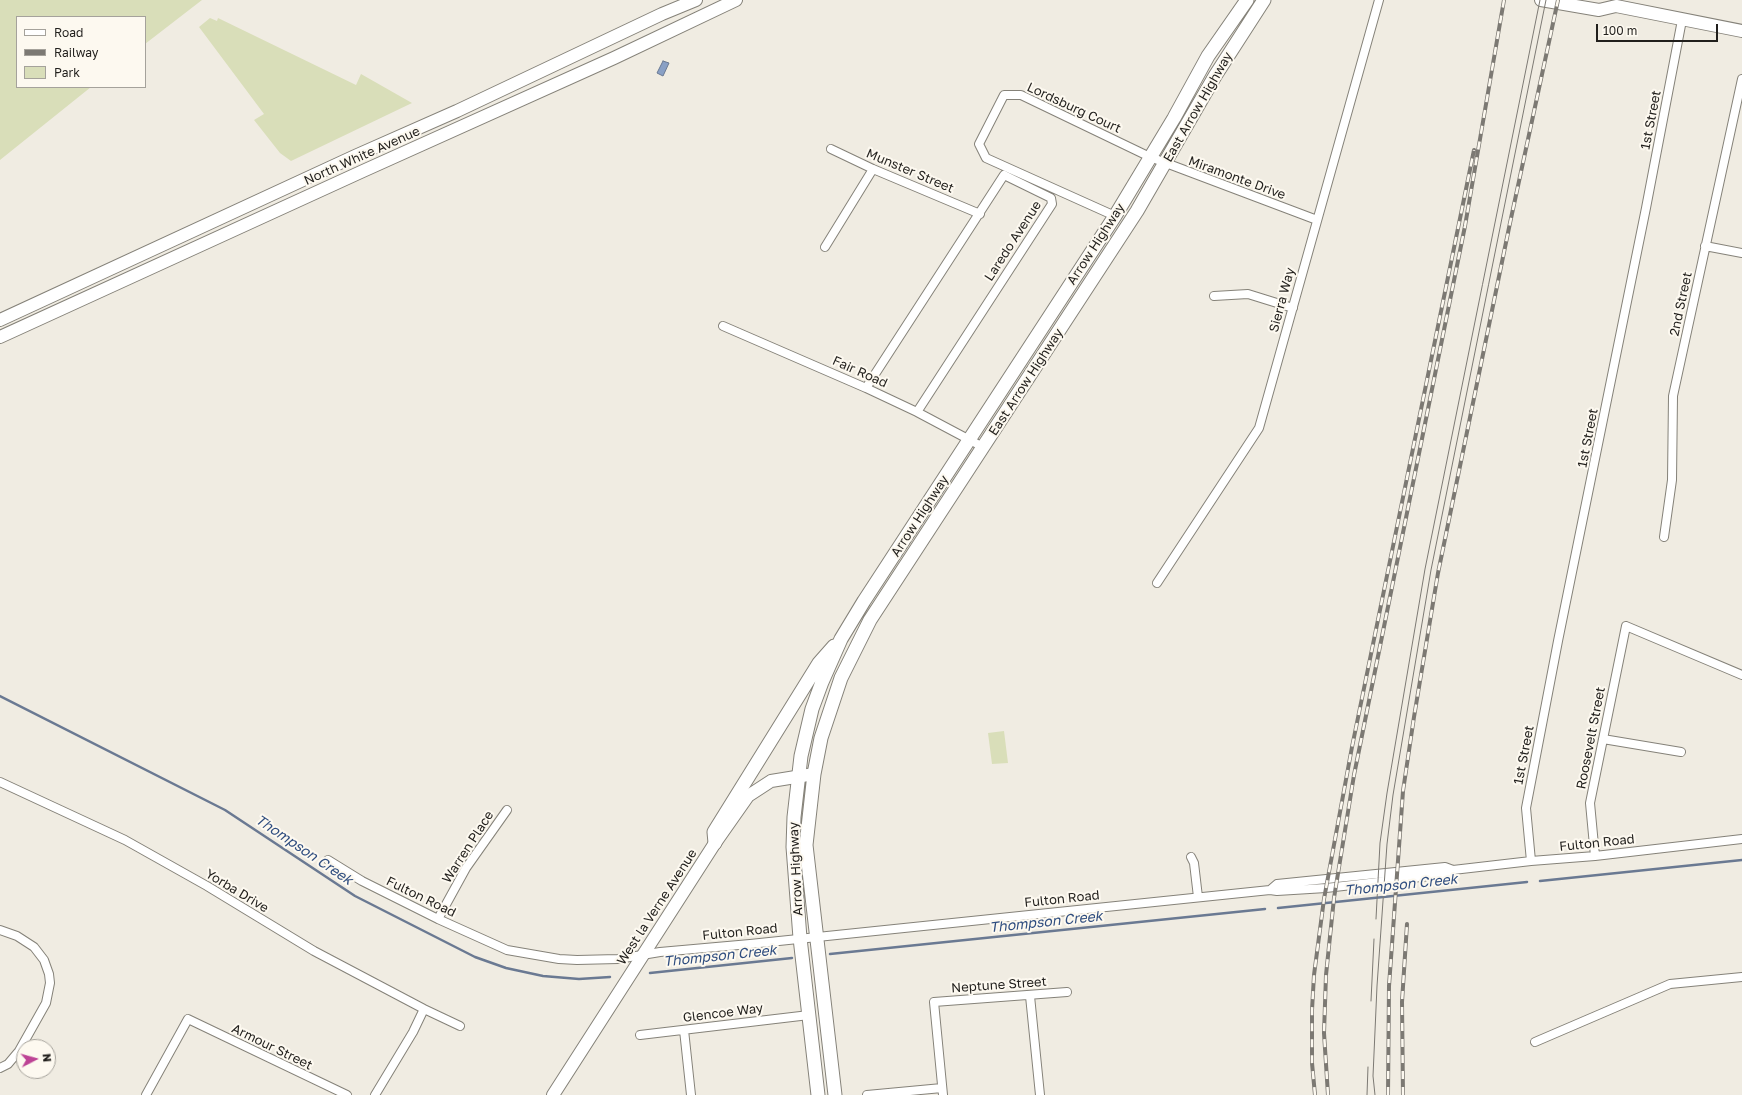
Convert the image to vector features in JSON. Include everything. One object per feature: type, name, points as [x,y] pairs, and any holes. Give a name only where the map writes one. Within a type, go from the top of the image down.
[{"type":"main road","name":"North White Avenue","points":[[0,320],[355,156],[457,111],[662,14],[696,0]]},
{"type":"main road","name":"North White Avenue","points":[[0,337],[614,58],[736,0]]},
{"type":"main road","name":"Arrow Highway","points":[[818,1095],[800,938],[793,847],[798,776],[812,709],[840,639],[1115,216],[1208,56],[1247,0]]},
{"type":"main road","name":"East Arrow Highway","points":[[814,774],[821,738],[832,702],[856,646],[888,592],[1138,211],[1215,76],[1264,0]]},
{"type":"main road","points":[[1541,0],[1599,10],[1614,2],[1682,20],[1742,31]]},
{"type":"main road","points":[[715,843],[714,832],[815,669],[840,639]]},
{"type":"main road","name":"Arrow Highway","points":[[814,774],[806,845],[835,1095]]},
{"type":"main road","name":"West la Verne Avenue","points":[[554,1095],[715,843],[748,796],[771,781],[814,774]]},
{"type":"street","name":"Sierra Way","points":[[1157,584],[1259,428],[1379,0]]},
{"type":"street","name":"1st Street","points":[[1531,861],[1526,808],[1558,640],[1646,208],[1682,20]]},
{"type":"street","name":"2nd Street","points":[[1664,537],[1672,480],[1673,396],[1742,79]]},
{"type":"street","name":"Lordsburg Court","points":[[1115,216],[986,158],[979,144],[1004,95],[1021,95],[1150,157]]},
{"type":"street","name":"Munster Street","points":[[831,149],[873,169],[980,214]]},
{"type":"street","name":"Miramonte Drive","points":[[1150,157],[1165,164],[1317,220]]},
{"type":"street","points":[[825,247],[873,169]]},
{"type":"street","name":"Laredo Avenue","points":[[866,388],[1004,175],[1051,198],[1052,204],[917,412]]},
{"type":"street","points":[[1705,246],[1742,253]]},
{"type":"street","points":[[1214,296],[1248,294],[1293,308]]},
{"type":"street","name":"Fair Road","points":[[723,326],[866,388],[917,412],[983,447]]},
{"type":"street","name":"Roosevelt Street","points":[[1596,856],[1590,803],[1626,626],[1742,675]]},
{"type":"street","points":[[840,639],[856,646]]},
{"type":"street","points":[[1603,739],[1680,752]]},
{"type":"street","name":"Yorba Drive","points":[[0,782],[125,840],[208,886],[314,951],[424,1010],[460,1026]]},
{"type":"street","name":"Warren Place","points":[[438,919],[466,868],[507,810]]},
{"type":"street","name":"Fulton Road","points":[[328,860],[362,881],[438,919],[507,950],[522,954],[576,960],[618,959],[644,954],[1270,890],[1277,891],[1326,888],[1447,874],[1453,870],[1531,861],[1596,856],[1742,839]]},
{"type":"street","points":[[1191,857],[1194,863],[1198,897]]},
{"type":"street","points":[[0,930],[17,936],[34,947],[44,960],[49,974],[50,983],[46,1003],[19,1051],[8,1064],[0,1068]]},
{"type":"street","points":[[1535,1042],[1670,984],[1742,977]]},
{"type":"street","name":"Neptune Street","points":[[943,1092],[934,1002],[1030,996],[1067,992]]},
{"type":"street","points":[[1030,996],[1040,1095]]},
{"type":"street","points":[[375,1095],[424,1010]]},
{"type":"street","name":"Glencoe Way","points":[[640,1035],[809,1016]]},
{"type":"street","name":"Armour Street","points":[[146,1095],[188,1020],[346,1095]]},
{"type":"street","points":[[684,1030],[692,1095]]},
{"type":"street","points":[[867,1095],[943,1092]]},
{"type":"green space","points":[[0,0],[202,0],[146,43],[146,16],[16,16],[16,88],[90,88],[0,160]]},
{"type":"green space","points":[[210,18],[217,21],[218,18],[356,85],[361,74],[412,103],[291,161],[280,153],[254,120],[264,114],[199,27]]},
{"type":"green space","points":[[1004,731],[1008,763],[992,764],[988,733]]},
{"type":"water","points":[[663,61],[669,63],[663,76],[657,73]]},
{"type":"waterway","name":"Thompson Creek","points":[[0,696],[225,810],[355,896],[475,957],[506,968],[543,976],[579,979],[610,977]]},
{"type":"waterway","name":"Thompson Creek","points":[[1540,881],[1742,860]]},
{"type":"waterway","name":"Thompson Creek","points":[[1278,908],[1527,882]]},
{"type":"waterway","name":"Thompson Creek","points":[[830,954],[1265,909]]},
{"type":"waterway","name":"Thompson Creek","points":[[650,973],[792,958]]},
{"type":"tram line","points":[[1376,919],[1380,843],[1425,569],[1540,0]]},
{"type":"tram line","points":[[1375,1095],[1373,1076],[1377,986],[1387,844],[1393,795],[1431,570],[1546,0]]},
{"type":"tram line","points":[[1371,1001],[1374,939]]},
{"type":"tram line","points":[[1367,1095],[1368,1067]]},
{"type":"railway","points":[[1328,1095],[1324,1033],[1326,975],[1334,898],[1354,775],[1465,226],[1504,0]]},
{"type":"railway","points":[[1388,1095],[1389,986],[1403,791],[1414,717],[1438,573],[1510,223],[1558,0]]},
{"type":"railway","points":[[1315,1095],[1312,1063],[1312,1010],[1314,975],[1324,899],[1352,747],[1474,150]]},
{"type":"railway","points":[[1403,1095],[1402,1002],[1407,924]]}]
